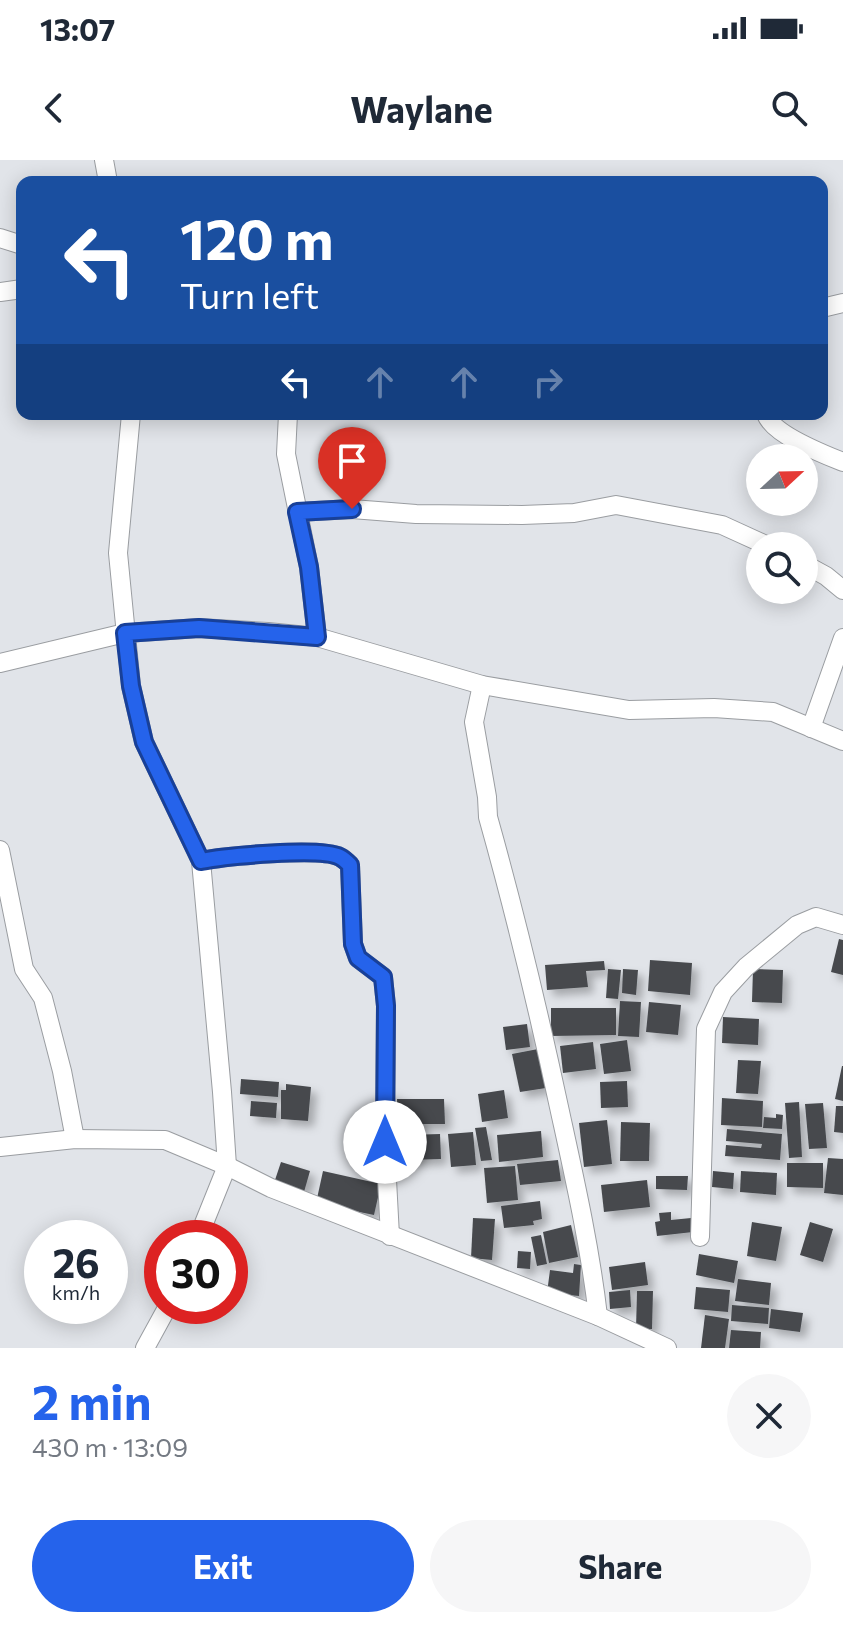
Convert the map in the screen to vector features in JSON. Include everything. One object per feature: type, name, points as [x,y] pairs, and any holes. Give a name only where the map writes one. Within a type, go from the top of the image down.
[{"type":"street","points":[[130,420],[118,553],[131,686],[144,742],[201,861],[227,1166],[205,1220]]},
{"type":"street","points":[[288,420],[286,454],[309,567],[317,637]]},
{"type":"street","points":[[768,420],[780,431],[843,462]]},
{"type":"street","points":[[297,512],[352,509],[416,514],[522,515],[574,513],[616,505],[722,525],[746,536]]},
{"type":"street","points":[[818,572],[843,590]]},
{"type":"street","points":[[0,663],[125,633],[199,628],[317,637],[482,685],[629,710],[714,708],[773,712],[843,741]]},
{"type":"street","points":[[811,728],[843,638]]},
{"type":"street","points":[[482,685],[474,722],[488,817],[521,935],[557,1096],[594,1277],[598,1316]]},
{"type":"street","points":[[0,850],[24,969],[43,998],[75,1139]]},
{"type":"street","points":[[201,861],[225,856],[314,854],[338,855],[350,865],[353,944],[358,958],[383,977],[386,1006],[385,1142],[390,1236]]},
{"type":"street","points":[[700,1237],[706,1029],[717,1004],[723,992],[746,967],[797,925],[816,917],[843,925]]},
{"type":"street","points":[[0,1147],[75,1139],[165,1140],[271,1188],[598,1316],[667,1348]]},
{"type":"street","points":[[141,1348],[156,1324]]},
{"type":"building","points":[[839,939],[843,940],[843,975],[831,972]]},
{"type":"building","points":[[650,960],[692,963],[690,995],[648,991]]},
{"type":"building","points":[[604,961],[605,970],[586,971],[588,987],[547,990],[545,965]]},
{"type":"building","points":[[608,969],[621,970],[618,999],[606,998]]},
{"type":"building","points":[[623,969],[638,970],[636,995],[622,993]]},
{"type":"building","points":[[753,969],[783,970],[782,1003],[752,1002]]},
{"type":"building","points":[[620,1001],[641,1002],[639,1037],[618,1036]]},
{"type":"building","points":[[649,1002],[681,1005],[678,1035],[646,1032]]},
{"type":"building","points":[[551,1008],[616,1008],[616,1035],[551,1036]]},
{"type":"building","points":[[723,1017],[759,1019],[758,1045],[722,1043]]},
{"type":"building","points":[[527,1024],[530,1047],[506,1050],[503,1027]]},
{"type":"building","points":[[627,1040],[631,1071],[604,1074],[600,1044]]},
{"type":"building","points":[[593,1042],[596,1069],[563,1073],[560,1046]]},
{"type":"building","points":[[538,1049],[546,1088],[520,1092],[512,1054]]},
{"type":"building","points":[[738,1060],[761,1061],[758,1094],[736,1093]]},
{"type":"building","points":[[843,1066],[843,1101],[835,1099]]},
{"type":"building","points":[[241,1079],[279,1082],[278,1097],[240,1094]]},
{"type":"building","points":[[627,1081],[628,1107],[601,1108],[600,1082]]},
{"type":"building","points":[[286,1084],[311,1087],[308,1121],[281,1119],[281,1090],[286,1090]]},
{"type":"building","points":[[504,1090],[508,1118],[482,1122],[478,1094]]},
{"type":"building","points":[[722,1098],[763,1101],[762,1127],[721,1125]]},
{"type":"building","points":[[397,1099],[444,1099],[445,1124],[398,1124]]},
{"type":"building","points":[[251,1101],[277,1103],[276,1118],[250,1116]]},
{"type":"building","points":[[799,1102],[802,1157],[789,1158],[785,1103]]},
{"type":"building","points":[[823,1103],[827,1148],[809,1149],[805,1104]]},
{"type":"building","points":[[836,1106],[843,1106],[843,1133],[834,1132]]},
{"type":"building","points":[[776,1114],[783,1115],[782,1129],[763,1128],[764,1117],[776,1118]]},
{"type":"building","points":[[607,1120],[612,1164],[584,1167],[579,1123]]},
{"type":"building","points":[[621,1122],[650,1123],[649,1161],[620,1161]]},
{"type":"building","points":[[486,1127],[492,1160],[481,1161],[475,1128]]},
{"type":"building","points":[[727,1129],[782,1134],[780,1160],[725,1156],[726,1145],[761,1148],[762,1144],[726,1141]]},
{"type":"building","points":[[541,1131],[543,1157],[499,1162],[497,1135]]},
{"type":"building","points":[[473,1132],[476,1165],[451,1167],[448,1134]]},
{"type":"building","points":[[440,1134],[441,1159],[408,1160],[406,1135]]},
{"type":"building","points":[[828,1158],[843,1159],[843,1195],[824,1193]]},
{"type":"building","points":[[558,1160],[561,1181],[520,1185],[517,1164]]},
{"type":"building","points":[[281,1162],[310,1171],[304,1192],[274,1183]]},
{"type":"building","points":[[787,1163],[823,1163],[823,1188],[787,1187]]},
{"type":"building","points":[[515,1166],[518,1200],[487,1203],[484,1168]]},
{"type":"building","points":[[323,1171],[381,1184],[374,1215],[316,1203]]},
{"type":"building","points":[[713,1171],[734,1173],[733,1189],[712,1187]]},
{"type":"building","points":[[741,1171],[777,1173],[776,1195],[740,1192]]},
{"type":"building","points":[[656,1176],[688,1176],[687,1190],[656,1189]]},
{"type":"building","points":[[647,1180],[650,1207],[604,1212],[601,1185]]},
{"type":"building","points":[[540,1201],[542,1219],[533,1221],[534,1225],[504,1228],[501,1206]]},
{"type":"building","points":[[671,1212],[671,1220],[691,1218],[693,1232],[657,1236],[655,1222],[660,1221],[659,1213]]},
{"type":"building","points":[[473,1218],[495,1219],[492,1260],[471,1258]]},
{"type":"building","points":[[752,1222],[782,1227],[776,1261],[747,1256]]},
{"type":"building","points":[[810,1222],[833,1229],[823,1262],[800,1255]]},
{"type":"building","points":[[571,1225],[578,1257],[549,1263],[543,1232]]},
{"type":"building","points":[[541,1235],[547,1264],[537,1266],[531,1237]]},
{"type":"building","points":[[518,1251],[531,1252],[530,1269],[517,1268]]},
{"type":"building","points":[[699,1254],[738,1261],[734,1283],[696,1275]]},
{"type":"building","points":[[645,1262],[648,1285],[612,1290],[609,1267]]},
{"type":"building","points":[[574,1264],[581,1265],[579,1296],[547,1293],[550,1270],[573,1273]]},
{"type":"building","points":[[738,1279],[771,1283],[769,1305],[735,1301]]},
{"type":"building","points":[[696,1287],[730,1290],[728,1312],[694,1309]]},
{"type":"building","points":[[630,1290],[631,1307],[610,1309],[609,1292]]},
{"type":"building","points":[[637,1291],[653,1291],[652,1329],[636,1329]]},
{"type":"building","points":[[732,1305],[769,1308],[768,1324],[731,1321]]},
{"type":"building","points":[[771,1309],[803,1313],[800,1332],[769,1328]]},
{"type":"building","points":[[705,1315],[729,1319],[725,1348],[701,1348]]},
{"type":"building","points":[[731,1330],[761,1332],[760,1348],[729,1348]]},
{"type":"route","points":[[352,509],[297,512],[309,567],[317,637],[199,628],[125,633],[131,686],[144,742],[201,861],[225,856],[314,854],[338,855],[350,865],[353,944],[358,958],[383,977],[386,1006],[385,1142]]}]
